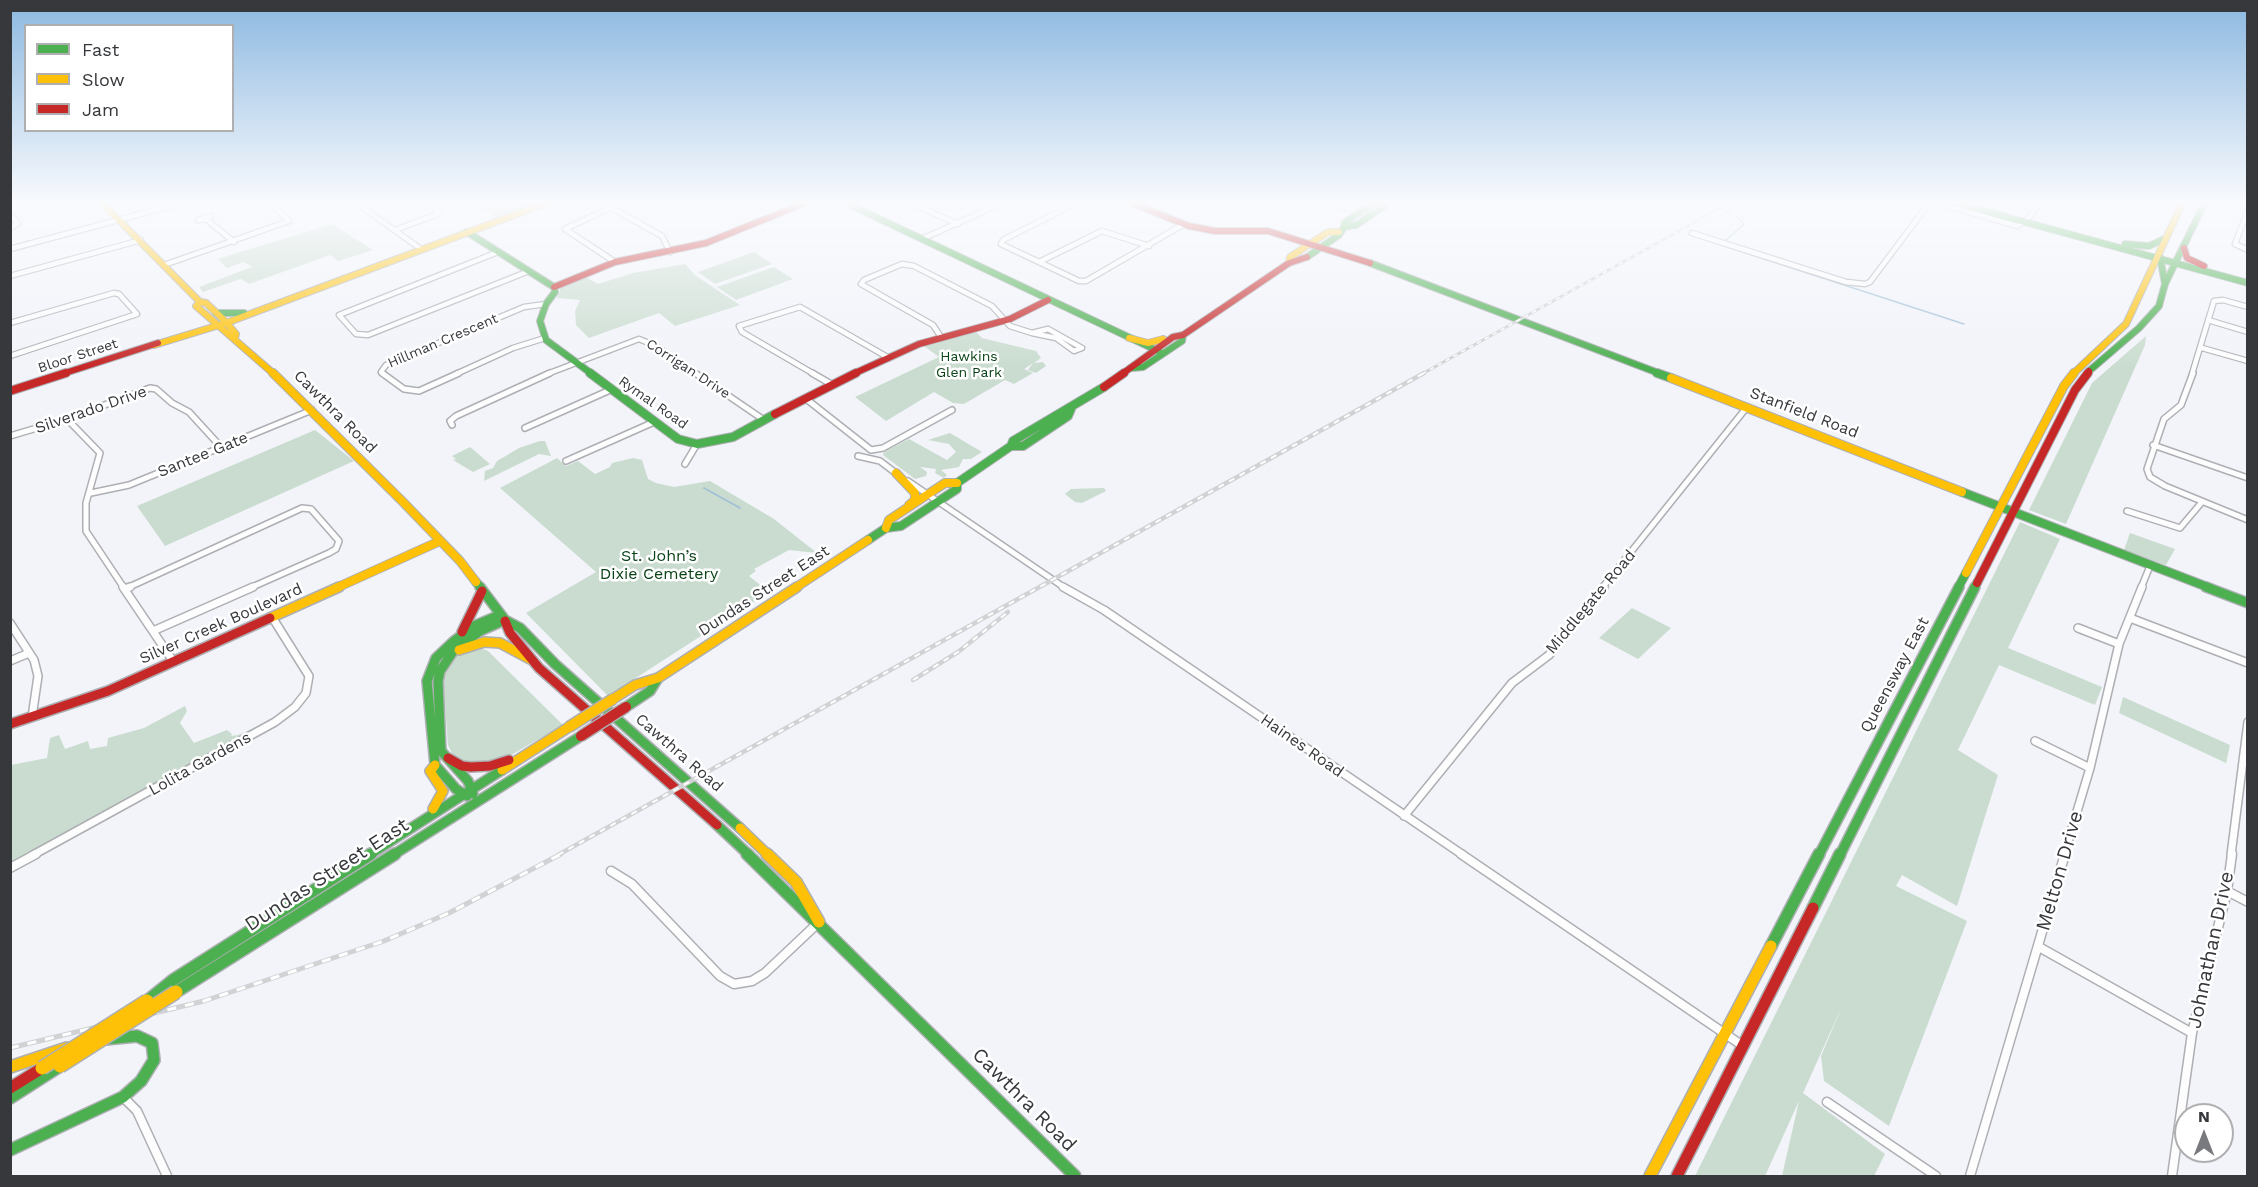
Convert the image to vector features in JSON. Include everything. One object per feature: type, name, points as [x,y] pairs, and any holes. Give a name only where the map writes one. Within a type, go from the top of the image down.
[{"type":"main road","name":"Cawthra Road","points":[[157,257],[200,302],[206,303],[216,313],[221,325]]},
{"type":"main road","points":[[221,325],[398,257]]},
{"type":"main road","points":[[507,257],[554,286],[555,292],[546,304],[540,321],[545,338]]},
{"type":"main road","points":[[554,286],[615,262],[640,257]]},
{"type":"main road","points":[[960,257],[1157,353]]},
{"type":"main road","name":"Dundas Street East","points":[[886,528],[889,520],[945,483],[957,483],[1011,446],[1023,446],[1068,416],[1071,409],[1131,368],[1143,367],[1157,353],[1182,341],[1178,336],[1289,263],[1301,261],[1304,257]]},
{"type":"main road","name":"Stanfield Road","points":[[1352,257],[1426,282],[2247,603]]},
{"type":"main road","points":[[2147,257],[2165,259]]},
{"type":"main road","points":[[2160,257],[2247,281]]},
{"type":"main road","name":"Queensway East","points":[[1650,1176],[2070,376],[2121,331],[2168,257]]},
{"type":"main road","points":[[2187,257],[2212,271]]},
{"type":"main road","points":[[2165,259],[2162,278],[2166,281],[2182,270],[2212,271]]},
{"type":"main road","name":"Queensway East","points":[[1677,1176],[2080,381],[2153,314],[2159,306],[2166,281]]},
{"type":"main road","name":"Rymal Road","points":[[545,338],[573,362],[678,439],[697,444],[726,440],[831,384],[889,358],[941,337],[1005,320],[1047,299]]},
{"type":"main road","name":"Cawthra Road","points":[[200,302],[196,306],[206,316],[221,325],[312,410],[460,561],[530,659],[573,700],[688,798],[819,922],[1075,1176]]},
{"type":"main road","points":[[2134,308],[2141,315],[2153,314]]},
{"type":"main road","points":[[216,313],[251,312]]},
{"type":"main road","points":[[191,333],[202,325],[206,316]]},
{"type":"main road","name":"Bloor Street","points":[[10,391],[221,325]]},
{"type":"main road","points":[[1125,337],[1148,343],[1158,342],[1166,336],[1178,336]]},
{"type":"main road","points":[[896,473],[915,493],[915,500],[903,511]]},
{"type":"main road","name":"Dundas Street East","points":[[10,1088],[147,1001],[173,980],[634,685],[658,678],[886,528],[901,526],[957,489],[957,483]]},
{"type":"main road","name":"Silver Creek Boulevard","points":[[10,724],[91,698],[440,541]]},
{"type":"main road","points":[[395,837],[432,811],[440,801],[443,787],[430,771],[435,765],[427,681],[436,658],[467,626],[482,591]]},
{"type":"main road","points":[[454,641],[474,626],[502,618]]},
{"type":"main road","points":[[467,791],[468,781],[441,751],[438,681],[440,671],[449,655],[471,637],[502,618]]},
{"type":"main road","name":"Cawthra Road","points":[[502,618],[520,628],[555,664],[699,789],[796,882],[819,922]]},
{"type":"main road","points":[[449,655],[475,644],[494,643],[505,645],[530,659]]},
{"type":"main road","name":"Dundas Street East","points":[[10,1098],[650,692],[658,678]]},
{"type":"main road","points":[[446,756],[462,766],[496,765],[540,741],[551,738]]},
{"type":"main road","points":[[435,765],[467,791],[475,802]]},
{"type":"main road","points":[[10,1067],[87,1041],[130,1036],[144,1037],[154,1046],[154,1060],[141,1081],[123,1097],[10,1150]]},
{"type":"street","points":[[10,276],[78,257]]},
{"type":"street","points":[[164,265],[187,257]]},
{"type":"street","points":[[484,257],[339,315],[356,334],[368,335],[529,271]]},
{"type":"street","points":[[608,257],[615,262]]},
{"type":"street","points":[[1031,257],[1079,280],[1088,281],[1129,257]]},
{"type":"street","points":[[1040,262],[1049,257]]},
{"type":"street","points":[[1769,257],[1846,282],[1865,284],[1870,282],[1888,257]]},
{"type":"street","points":[[941,337],[940,332],[933,325],[861,284],[864,280],[902,264],[914,266],[992,306],[1010,326],[1032,333],[1061,340],[1074,351],[1082,348],[1048,328],[1032,333]]},
{"type":"street","points":[[10,323],[114,293],[119,294],[137,314],[10,356]]},
{"type":"street","points":[[2247,307],[2219,299],[2214,301],[2202,348],[2181,405],[2164,419],[2153,445],[2147,469],[2150,477],[2165,486],[2247,520]]},
{"type":"street","name":"Hillman Crescent","points":[[545,338],[513,348],[419,391],[408,392],[381,372],[386,365],[524,308],[546,304]]},
{"type":"street","points":[[831,384],[742,332],[739,326],[800,307],[889,358]]},
{"type":"street","points":[[2208,320],[2247,332]]},
{"type":"street","name":"Corrigan Drive","points":[[573,362],[643,339],[764,420]]},
{"type":"street","points":[[2202,348],[2247,362]]},
{"type":"street","points":[[452,425],[450,421],[456,416],[573,362]]},
{"type":"street","name":"Silverado Drive","points":[[10,436],[67,419],[141,391],[156,389],[172,403],[189,412],[221,447]]},
{"type":"street","points":[[525,428],[610,390]]},
{"type":"street","points":[[805,398],[828,414],[864,447],[871,450],[883,448],[952,410]]},
{"type":"street","name":"Middlegate Road","points":[[1404,816],[1512,683],[1549,655],[1747,407]]},
{"type":"street","name":"Santee Gate","points":[[91,493],[129,485],[312,410]]},
{"type":"street","points":[[67,419],[100,453],[91,493],[86,503],[86,531],[173,662]]},
{"type":"street","points":[[566,461],[654,422]]},
{"type":"street","points":[[685,464],[697,444]]},
{"type":"street","points":[[2153,445],[2247,478]]},
{"type":"street","name":"Haines Road","points":[[858,456],[880,461],[1069,591],[1104,610],[1743,1046]]},
{"type":"street","points":[[2127,511],[2179,528],[2186,525],[2202,501]]},
{"type":"street","points":[[125,589],[302,508],[311,510],[339,541],[336,549],[153,631]]},
{"type":"street","name":"Melton Drive","points":[[1970,1176],[2090,768],[2119,644],[2150,566]]},
{"type":"street","name":"Lolita Gardens","points":[[10,868],[276,722],[295,707],[306,693],[309,676],[272,617]]},
{"type":"street","points":[[2130,618],[2247,663]]},
{"type":"street","points":[[10,622],[34,660],[38,682],[32,717]]},
{"type":"street","points":[[2078,628],[2119,644]]},
{"type":"street","points":[[10,661],[29,653]]},
{"type":"street","name":"Johnathan Drive","points":[[2172,1176],[2192,1033],[2227,891],[2247,722]]},
{"type":"street","points":[[2035,741],[2090,768]]},
{"type":"street","points":[[611,871],[632,884],[720,976],[734,984],[752,981],[765,973],[819,922]]},
{"type":"street","points":[[2227,891],[2247,902]]},
{"type":"street","points":[[2039,947],[2192,1033]]},
{"type":"street","points":[[123,1097],[136,1111],[167,1176]]},
{"type":"street","points":[[1827,1102],[1936,1176]]},
{"type":"green space","points":[[323,257],[249,284],[241,279],[203,292],[199,287],[252,267],[244,262],[227,268],[218,259]]},
{"type":"green space","points":[[333,257],[349,257],[338,261]]},
{"type":"green space","points":[[739,257],[762,257],[772,264],[715,284],[698,272]]},
{"type":"green space","points":[[685,264],[696,276],[740,305],[675,326],[659,313],[589,338],[576,325],[575,311],[580,300],[557,298],[561,287],[586,277],[598,284],[633,273]]},
{"type":"green space","points":[[774,267],[793,279],[736,300],[717,287]]},
{"type":"green space","name":"Hawkins Glen Park","points":[[976,332],[982,338],[1036,351],[1041,358],[1034,363],[1043,362],[1046,366],[1036,373],[1028,370],[1033,363],[1024,369],[1033,373],[1014,384],[1005,380],[964,404],[953,403],[934,392],[886,421],[855,397],[939,357],[924,346]]},
{"type":"green space","points":[[2146,336],[2145,345],[2066,524],[2029,510],[2092,383]]},
{"type":"green space","points":[[315,430],[354,461],[165,546],[137,506]]},
{"type":"green space","points":[[950,433],[982,452],[971,459],[963,459],[959,467],[941,470],[947,475],[944,478],[935,473],[936,469],[920,467],[927,472],[926,476],[915,479],[883,455],[884,452],[909,439],[947,460],[956,452],[949,444],[928,440]]},
{"type":"green space","points":[[545,441],[551,456],[539,454],[484,481],[485,471],[493,468],[497,461],[519,448]]},
{"type":"green space","points":[[470,447],[490,464],[473,472],[453,460],[456,459],[452,456]]},
{"type":"green space","name":"St. John’s Dixie Cemetery","points":[[557,458],[566,466],[578,461],[595,474],[610,467],[612,463],[633,458],[642,460],[648,479],[656,483],[674,487],[710,481],[774,519],[817,553],[789,550],[754,569],[756,571],[749,576],[769,592],[608,696],[526,613],[596,572],[500,488]]},
{"type":"green space","points":[[1104,488],[1106,491],[1082,503],[1075,502],[1065,494],[1071,489]]},
{"type":"green space","points":[[2020,522],[2060,539],[2008,648],[2102,687],[2095,705],[1999,665],[1958,750],[1998,775],[1957,906],[1902,875],[1896,886],[1967,921],[1889,1126],[1824,1081],[1821,1056],[1843,1004],[1803,1093],[1885,1154],[1874,1176],[1782,1176],[1799,1101],[1765,1176],[1695,1176]]},
{"type":"green space","points":[[2130,533],[2175,549],[2166,565],[2124,550]]},
{"type":"green space","points":[[1632,608],[1671,628],[1638,659],[1599,638]]},
{"type":"green space","points":[[481,648],[488,651],[563,725],[506,758],[467,763],[453,756],[448,745],[443,678],[454,656],[463,651]]},
{"type":"green space","points":[[2123,697],[2230,745],[2226,763],[2119,713]]},
{"type":"green space","points":[[185,706],[187,711],[180,723],[194,743],[227,730],[232,734],[231,736],[238,735],[263,724],[11,862],[11,765],[47,758],[50,738],[59,735],[65,749],[88,741],[90,749],[107,746],[108,738],[144,728]]},
{"type":"waterway","points":[[1759,257],[1964,324]]},
{"type":"waterway","points":[[704,488],[740,508]]},
{"type":"railway","points":[[1422,374],[1631,257]]},
{"type":"railway","points":[[558,855],[1424,373]]},
{"type":"railway","points":[[913,680],[958,652],[1008,612]]},
{"type":"railway","points":[[10,1048],[204,1001],[384,941],[449,913],[561,854]]},
{"type":"traffic: fast","points":[[507,257],[554,287],[555,292],[546,304],[540,321],[546,340],[678,439],[697,444],[733,437],[775,414]]},
{"type":"traffic: fast","points":[[961,257],[1160,352]]},
{"type":"traffic: fast","points":[[2154,257],[2248,283]]},
{"type":"traffic: fast","points":[[2160,257],[2165,284]]},
{"type":"traffic: fast","points":[[2089,371],[2139,328],[2159,306],[2165,284],[2178,257]]},
{"type":"traffic: fast","points":[[1370,263],[1671,378]]},
{"type":"traffic: fast","points":[[216,313],[244,313]]},
{"type":"traffic: fast","points":[[1131,368],[1143,367],[1182,341],[1183,335]]},
{"type":"traffic: fast","points":[[868,540],[886,528],[901,526],[957,489],[957,483],[1011,446],[1013,441],[1058,412],[1071,409],[1104,387]]},
{"type":"traffic: fast","points":[[1011,446],[1023,446],[1068,416],[1071,409]]},
{"type":"traffic: fast","points":[[1962,492],[2248,603]]},
{"type":"traffic: fast","points":[[1771,946],[1966,573]]},
{"type":"traffic: fast","points":[[476,582],[505,620],[520,628],[555,664],[699,789],[740,828]]},
{"type":"traffic: fast","points":[[1813,908],[1977,583]]},
{"type":"traffic: fast","points":[[467,796],[456,789],[435,765],[427,681],[436,658],[454,641],[474,626],[500,615]]},
{"type":"traffic: fast","points":[[473,794],[468,781],[441,751],[438,681],[440,671],[454,650],[480,631],[505,620]]},
{"type":"traffic: fast","points":[[626,707],[650,691],[658,678]]},
{"type":"traffic: fast","points":[[176,992],[581,736]]},
{"type":"traffic: fast","points":[[147,1001],[173,980],[502,770]]},
{"type":"traffic: fast","points":[[717,825],[819,922],[1075,1176]]},
{"type":"traffic: fast","points":[[10,1150],[123,1097],[141,1081],[154,1060],[152,1043],[137,1036],[106,1039]]},
{"type":"traffic: fast","points":[[10,1098],[60,1066]]},
{"type":"traffic: slow","points":[[156,257],[200,302],[206,303],[224,320],[236,334],[235,338]]},
{"type":"traffic: slow","points":[[154,345],[226,323],[401,257]]},
{"type":"traffic: slow","points":[[1289,263],[1290,257]]},
{"type":"traffic: slow","points":[[1966,573],[2064,386],[2075,371],[2126,324],[2157,257]]},
{"type":"traffic: slow","points":[[200,302],[196,306],[270,370],[403,502],[460,561],[476,582]]},
{"type":"traffic: slow","points":[[1129,338],[1148,343],[1163,339]]},
{"type":"traffic: slow","points":[[1671,378],[1962,492]]},
{"type":"traffic: slow","points":[[896,473],[915,493],[915,500],[909,505]]},
{"type":"traffic: slow","points":[[886,528],[889,520],[945,483],[957,483]]},
{"type":"traffic: slow","points":[[613,699],[635,685],[658,678],[868,540]]},
{"type":"traffic: slow","points":[[270,618],[440,541]]},
{"type":"traffic: slow","points":[[459,650],[484,642],[500,643],[530,659]]},
{"type":"traffic: slow","points":[[569,727],[613,699]]},
{"type":"traffic: slow","points":[[502,770],[569,727]]},
{"type":"traffic: slow","points":[[433,809],[443,791],[430,771],[435,765]]},
{"type":"traffic: slow","points":[[740,828],[796,882],[819,922]]},
{"type":"traffic: slow","points":[[1650,1176],[1771,946]]},
{"type":"traffic: slow","points":[[60,1066],[176,992]]},
{"type":"traffic: slow","points":[[42,1068],[147,1001]]},
{"type":"traffic: slow","points":[[10,1067],[67,1048]]},
{"type":"traffic: jam","points":[[554,287],[615,262],[637,257]]},
{"type":"traffic: jam","points":[[1104,387],[1173,337],[1183,335],[1289,263],[1306,257]]},
{"type":"traffic: jam","points":[[1352,257],[1370,263]]},
{"type":"traffic: jam","points":[[2187,257],[2204,266]]},
{"type":"traffic: jam","points":[[775,414],[831,384],[919,344],[1010,319],[1048,300]]},
{"type":"traffic: jam","points":[[10,391],[158,343]]},
{"type":"traffic: jam","points":[[1977,583],[2075,390],[2089,371]]},
{"type":"traffic: jam","points":[[462,632],[482,591]]},
{"type":"traffic: jam","points":[[10,724],[108,691],[270,618]]},
{"type":"traffic: jam","points":[[505,621],[510,633],[539,668],[717,825]]},
{"type":"traffic: jam","points":[[581,736],[626,707]]},
{"type":"traffic: jam","points":[[448,758],[462,766],[471,767],[490,766],[509,760]]},
{"type":"traffic: jam","points":[[1677,1176],[1813,908]]},
{"type":"traffic: jam","points":[[10,1088],[42,1068]]}]
